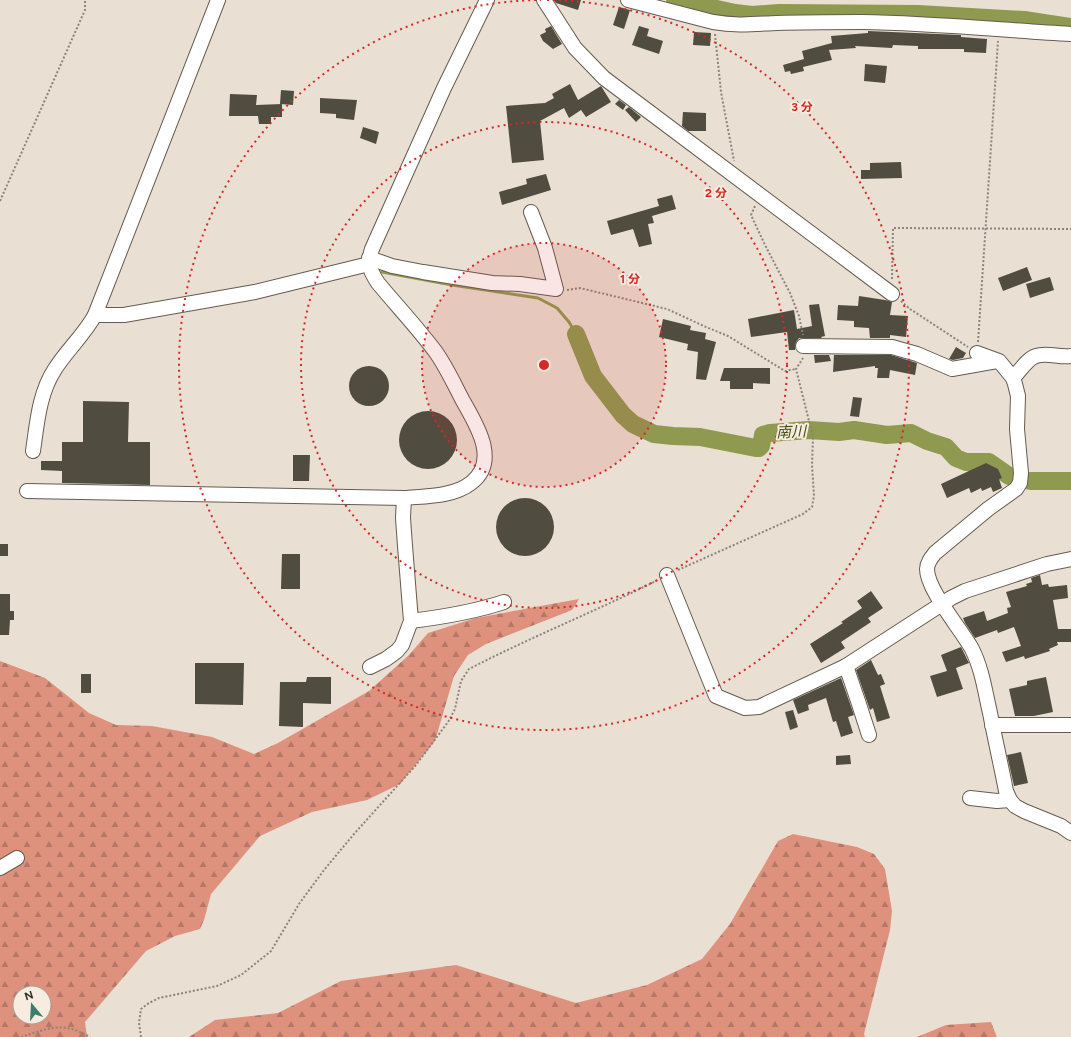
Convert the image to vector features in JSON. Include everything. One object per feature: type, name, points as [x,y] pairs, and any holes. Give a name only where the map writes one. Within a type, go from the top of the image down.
[{"type":"street","points":[[32,452],[44,393],[54,370],[90,325],[95,315],[218,0]]},
{"type":"street","points":[[26,491],[404,498],[449,493],[472,483],[480,474],[484,464],[485,454],[481,434],[442,361],[378,283],[369,261],[372,249],[444,88],[487,0]]},
{"type":"street","points":[[544,0],[575,48],[604,78],[759,196],[892,294]]},
{"type":"street","points":[[628,0],[713,22],[744,25],[863,22],[922,24],[1071,34]]},
{"type":"street","points":[[95,315],[124,315],[255,292],[369,261],[423,272],[492,283],[520,284],[556,289],[545,248],[531,212]]},
{"type":"street","points":[[803,346],[892,348],[917,354],[952,369],[999,361]]},
{"type":"street","points":[[977,353],[999,361],[1013,378],[1018,396],[1017,429],[1021,473],[1020,483],[1016,489],[988,509],[935,553],[929,560],[927,569],[929,579],[942,604],[966,639],[977,661],[983,681],[1006,791],[1010,800],[1015,806],[1024,811],[1061,826],[1071,833]]},
{"type":"street","points":[[1013,378],[1028,361],[1036,356],[1071,356]]},
{"type":"street","points":[[370,667],[386,659],[397,651],[402,644],[411,620],[404,539],[404,498]]},
{"type":"street","points":[[667,575],[716,696],[745,708],[759,707],[846,666],[942,604],[965,591],[1047,564],[1071,559]]},
{"type":"street","points":[[411,620],[450,616],[480,610],[504,602]]},
{"type":"street","points":[[846,666],[869,735]]},
{"type":"street","points":[[992,725],[1071,725]]},
{"type":"street","points":[[970,798],[997,801],[1010,800]]},
{"type":"street","points":[[0,868],[17,858]]},
{"type":"path","points":[[0,201],[85,10],[85,0]]},
{"type":"path","points":[[713,22],[721,92],[738,179]]},
{"type":"path","points":[[999,30],[985,228],[977,353],[910,309],[892,294],[893,228],[985,228],[1071,229]]},
{"type":"path","points":[[556,289],[570,290],[580,288],[667,309],[728,336],[785,371],[796,369],[803,359],[803,335],[800,316],[751,215],[759,196]]},
{"type":"path","points":[[141,1037],[140,1023],[142,1009],[149,1002],[159,998],[216,986],[241,975],[271,951],[300,904],[324,870],[416,765],[448,722],[455,709],[461,681],[469,669],[587,612],[614,602],[667,575],[803,514],[812,507],[814,496],[812,465],[813,437],[796,369]]},
{"type":"path","points":[[21,1037],[52,1027],[66,1027],[79,1030],[90,1037]]},
{"type":"green space","points":[[579,599],[572,610],[486,644],[468,655],[454,676],[435,741],[400,784],[367,800],[312,812],[260,836],[211,894],[200,929],[175,936],[146,951],[85,1022],[87,1037],[0,1037],[0,661],[45,678],[89,713],[116,725],[152,726],[212,737],[254,754],[278,743],[369,691],[409,655],[428,633],[476,618]]},
{"type":"green space","points":[[793,834],[857,847],[874,854],[885,869],[892,911],[890,930],[864,1034],[865,1037],[189,1037],[215,1020],[278,1013],[341,981],[456,965],[576,1003],[647,985],[702,959],[730,924],[778,841]]},
{"type":"green space","points":[[991,1022],[997,1037],[917,1037],[946,1025]]},
{"type":"building","points":[[554,0],[581,0],[578,10],[556,3]]},
{"type":"building","points":[[619,7],[630,10],[624,29],[613,25]]},
{"type":"building","points":[[551,26],[562,44],[553,49],[543,41],[540,35],[546,32],[545,29]]},
{"type":"building","points":[[639,26],[649,29],[647,36],[663,41],[659,54],[632,45]]},
{"type":"building","points":[[868,31],[961,35],[961,37],[987,39],[986,53],[964,52],[964,49],[918,49],[918,46],[893,45],[892,48],[855,46],[856,48],[829,50],[832,60],[803,67],[804,71],[791,74],[790,71],[785,72],[783,65],[804,59],[802,51],[832,43],[831,36],[868,33]]},
{"type":"building","points":[[694,32],[711,33],[710,46],[693,45]]},
{"type":"building","points":[[865,64],[887,66],[885,83],[864,81]]},
{"type":"building","points":[[570,84],[578,100],[601,86],[611,102],[586,117],[581,110],[569,118],[564,108],[540,121],[544,160],[512,163],[506,106],[545,103],[554,98],[552,94]]},
{"type":"building","points":[[281,90],[294,91],[293,105],[280,104]]},
{"type":"building","points":[[230,94],[257,95],[256,105],[282,104],[282,117],[271,117],[271,124],[259,124],[258,116],[229,116]]},
{"type":"building","points":[[320,98],[357,100],[354,120],[336,118],[336,114],[320,113]]},
{"type":"building","points":[[619,100],[626,105],[623,110],[615,104]]},
{"type":"building","points":[[629,107],[641,117],[636,122],[625,110]]},
{"type":"building","points":[[683,112],[706,113],[706,131],[688,131],[682,126]]},
{"type":"building","points":[[363,127],[379,132],[376,144],[360,138]]},
{"type":"building","points":[[901,162],[902,178],[861,179],[861,170],[870,170],[870,163]]},
{"type":"building","points":[[546,174],[551,190],[502,205],[499,192],[527,184],[526,179]]},
{"type":"building","points":[[672,195],[676,209],[652,216],[654,223],[648,224],[652,244],[639,247],[633,229],[611,235],[607,221],[659,206],[657,199]]},
{"type":"building","points":[[1027,267],[1032,280],[1003,291],[998,278]]},
{"type":"building","points":[[1050,277],[1054,290],[1030,298],[1026,284]]},
{"type":"building","points":[[859,296],[892,302],[890,315],[908,316],[906,337],[890,335],[890,338],[870,338],[869,328],[854,327],[854,321],[837,320],[838,305],[858,306]]},
{"type":"building","points":[[819,304],[825,336],[821,337],[822,338],[799,338],[796,342],[795,350],[789,350],[787,332],[751,337],[748,319],[794,310],[797,329],[812,326],[809,305]]},
{"type":"building","points":[[663,319],[691,326],[690,330],[706,333],[705,339],[716,342],[706,380],[696,379],[698,352],[687,350],[688,344],[659,337]]},
{"type":"building","points":[[956,347],[966,353],[963,358],[953,360],[949,359]]},
{"type":"building","points":[[814,355],[829,355],[831,361],[815,363]]},
{"type":"building","points":[[834,355],[891,355],[917,363],[915,375],[890,370],[889,378],[877,378],[878,368],[875,368],[875,366],[833,372]]},
{"type":"building","points":[[373,366],[380,369],[386,375],[389,386],[388,394],[380,403],[373,406],[365,406],[358,403],[350,394],[349,382],[352,375],[361,367]]},
{"type":"building","points":[[724,368],[770,368],[770,384],[753,383],[753,389],[730,389],[730,381],[720,381]]},
{"type":"building","points":[[853,397],[862,398],[859,417],[850,416]]},
{"type":"building","points":[[83,401],[129,402],[128,442],[150,442],[150,485],[62,483],[62,471],[41,470],[41,461],[62,461],[62,442],[83,442]]},
{"type":"building","points":[[428,411],[444,416],[452,424],[457,440],[452,456],[444,464],[428,469],[412,464],[404,456],[399,440],[404,424],[412,416]]},
{"type":"building","points":[[293,455],[310,455],[309,481],[293,481]]},
{"type":"building","points":[[986,463],[998,469],[1002,478],[999,479],[1002,488],[993,492],[991,487],[982,491],[981,488],[971,493],[969,488],[947,498],[941,484]]},
{"type":"building","points":[[525,498],[541,503],[549,511],[554,527],[549,543],[541,551],[525,556],[509,551],[501,543],[496,527],[501,511],[509,503]]},
{"type":"building","points":[[0,544],[8,544],[8,556],[0,556]]},
{"type":"building","points":[[282,554],[300,554],[300,589],[281,589]]},
{"type":"building","points":[[1040,575],[1042,585],[1048,584],[1049,587],[1067,585],[1068,598],[1053,600],[1058,629],[1071,629],[1071,642],[1057,642],[1058,645],[1049,649],[1050,651],[1025,659],[1024,656],[1006,662],[1002,652],[1021,646],[1014,627],[998,633],[997,630],[975,638],[963,618],[984,611],[987,621],[1008,613],[1007,608],[1011,607],[1006,592],[1027,586],[1026,584],[1032,582],[1031,578]]},
{"type":"building","points":[[871,591],[883,608],[868,618],[871,622],[841,642],[845,648],[821,663],[810,644],[843,623],[841,622],[862,608],[857,601]]},
{"type":"building","points":[[0,594],[10,594],[10,611],[14,611],[14,620],[10,620],[9,635],[0,635]]},
{"type":"building","points":[[961,647],[969,663],[956,668],[963,689],[937,697],[930,676],[947,671],[941,655]]},
{"type":"building","points":[[871,660],[878,675],[881,674],[885,684],[880,686],[890,718],[877,722],[873,708],[870,710],[856,670]]},
{"type":"building","points":[[195,663],[244,663],[243,705],[195,704]]},
{"type":"building","points":[[81,674],[91,674],[91,693],[81,693]]},
{"type":"building","points":[[307,677],[331,677],[331,704],[303,703],[303,727],[279,726],[280,682],[306,682]]},
{"type":"building","points":[[1046,677],[1053,712],[1034,716],[1015,716],[1009,689],[1027,685],[1027,681]]},
{"type":"building","points":[[841,678],[854,715],[848,717],[853,733],[841,737],[836,721],[833,722],[826,698],[808,705],[809,710],[798,714],[793,700]]},
{"type":"building","points":[[793,710],[798,727],[790,730],[785,712]]},
{"type":"building","points":[[1021,752],[1028,783],[1014,786],[1007,755]]},
{"type":"building","points":[[850,755],[851,764],[836,765],[836,756]]},
{"type":"waterway","points":[[675,0],[735,13],[752,15],[779,13],[918,14],[1024,20],[1071,27]]},
{"type":"waterway","points":[[382,272],[452,285],[538,298],[557,308],[569,322],[576,334]]},
{"type":"waterway","name":"南川","points":[[576,334],[593,376],[623,415],[633,424],[654,434],[700,437],[759,448],[761,446],[763,435],[770,433],[809,430],[839,432],[854,430],[887,435],[911,433],[927,441],[946,447],[956,458],[966,462],[989,462],[1009,476]]},
{"type":"waterway","name":"南川","points":[[1030,481],[1071,481]]}]
